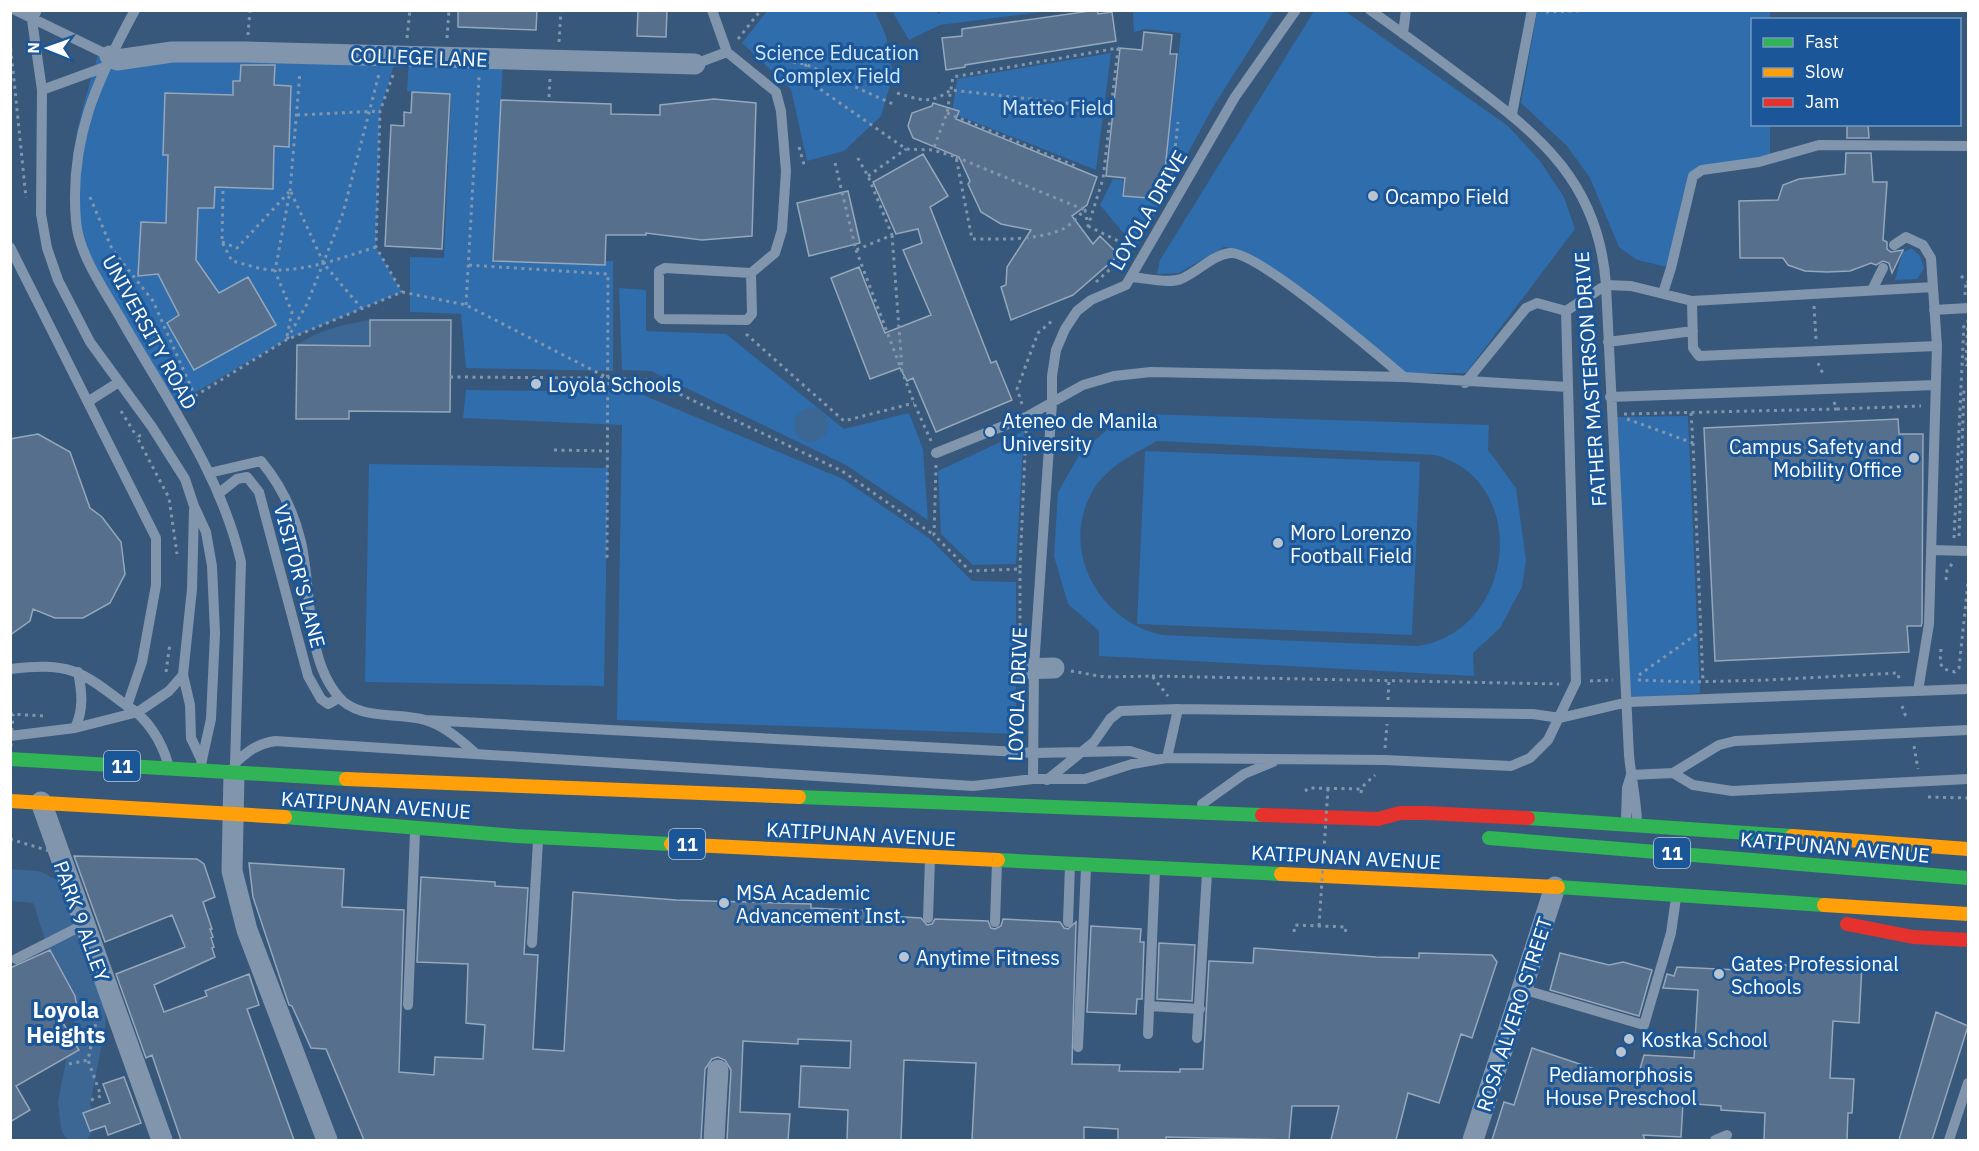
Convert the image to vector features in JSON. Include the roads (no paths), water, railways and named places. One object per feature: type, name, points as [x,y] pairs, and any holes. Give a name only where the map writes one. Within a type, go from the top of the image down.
[{"type":"main road","name":"KATIPUNAN AVENUE","points":[[10,760],[169,769],[200,765],[235,769],[1378,819],[1401,813],[1425,813],[1632,824],[1968,849]]},
{"type":"main road","name":"KATIPUNAN AVENUE","points":[[10,801],[232,813],[538,837],[1555,887],[1968,914]]},
{"type":"main road","name":"KATIPUNAN AVENUE","points":[[1378,819],[1403,829]]},
{"type":"main road","name":"KATIPUNAN AVENUE","points":[[1471,837],[1968,878]]},
{"type":"main road","name":"KATIPUNAN AVENUE","points":[[1710,896],[1912,937],[1968,940]]},
{"type":"street","name":"COLLEGE LANE","points":[[107,61],[172,52],[302,53],[480,60],[695,64]]},
{"type":"street","points":[[235,769],[232,871],[247,930],[327,1140]]},
{"type":"street","name":"PARK 9 ALLEY","points":[[41,802],[68,932],[100,972],[162,1140]]},
{"type":"street","name":"ROSA ALVERO STREET","points":[[1473,1140],[1555,887]]},
{"type":"street","points":[[714,1140],[718,1070]]},
{"type":"lane","points":[[15,10],[35,15],[107,61]]},
{"type":"lane","name":"UNIVERSITY ROAD","points":[[135,10],[107,61],[83,121],[75,176],[76,223],[91,266],[209,473],[235,538],[240,562],[240,671],[235,769]]},
{"type":"lane","points":[[712,10],[727,52],[776,92],[783,129],[786,171],[782,230],[775,253],[751,273],[665,268],[657,274],[657,308],[662,319],[750,318],[751,273]]},
{"type":"lane","name":"LOYOLA DRIVE","points":[[1033,779],[1036,668],[1052,376],[1056,350],[1065,328],[1077,311],[1092,300],[1126,285],[1235,97],[1296,10]]},
{"type":"lane","name":"FATHER MASTERSON DRIVE","points":[[1370,10],[1512,114],[1547,146],[1572,178],[1598,237],[1605,261],[1610,397],[1631,775],[1635,788],[1632,824]]},
{"type":"lane","points":[[1403,34],[1406,10]]},
{"type":"lane","points":[[1512,114],[1532,11]]},
{"type":"lane","points":[[35,15],[42,90],[41,214],[47,248],[58,280],[90,342],[184,479],[206,532],[212,566],[215,633],[211,719],[200,765]]},
{"type":"lane","name":"COLLEGE LANE","points":[[695,64],[727,52]]},
{"type":"lane","points":[[42,90],[107,61]]},
{"type":"lane","points":[[1663,293],[1693,176],[1702,170],[1759,162],[1819,145],[1968,146]]},
{"type":"lane","points":[[1894,245],[1906,237],[1923,245],[1931,258],[1937,346],[1929,624],[1918,691]]},
{"type":"lane","points":[[10,247],[156,538],[156,585],[142,662],[127,706]]},
{"type":"lane","points":[[1131,277],[1180,279],[1225,254],[1240,254],[1253,260],[1294,289],[1404,377]]},
{"type":"lane","points":[[1872,290],[1883,268]]},
{"type":"lane","points":[[1465,383],[1526,308],[1537,303],[1566,311],[1606,285],[1631,286],[1692,301],[1933,287]]},
{"type":"lane","points":[[1692,301],[1692,331],[1695,353],[1699,356],[1937,346]]},
{"type":"lane","points":[[1934,310],[1967,308]]},
{"type":"lane","points":[[209,473],[261,461],[275,478],[286,498],[301,542],[321,670],[339,698],[368,712],[425,720],[1035,753],[1130,751],[1162,758],[1385,760],[1511,766],[1530,758],[1548,740],[1576,682],[1566,311]]},
{"type":"lane","points":[[1608,342],[1692,331]]},
{"type":"lane","points":[[936,453],[1052,403],[1094,382],[1114,376],[1151,372],[1404,377],[1465,383],[1567,387]]},
{"type":"lane","points":[[88,401],[119,382]]},
{"type":"lane","points":[[1610,397],[1936,385]]},
{"type":"lane","name":"VISITOR'S LANE","points":[[218,494],[237,479],[247,477],[259,492],[308,676],[321,699],[328,704],[339,698]]},
{"type":"lane","points":[[194,507],[192,590],[183,675],[190,705],[191,738],[200,765]]},
{"type":"lane","points":[[1931,550],[1968,551]]},
{"type":"lane","points":[[10,669],[61,666],[78,672],[138,712],[156,736],[169,769]]},
{"type":"lane","points":[[75,728],[80,717],[82,696],[78,672]]},
{"type":"lane","points":[[10,736],[75,728],[138,712],[169,691],[183,675]]},
{"type":"lane","points":[[1046,780],[1094,742],[1110,719],[1120,711],[1178,709],[1387,711],[1533,714],[1560,718],[1628,702],[1968,689]]},
{"type":"lane","points":[[1162,758],[1178,709]]},
{"type":"lane","points":[[425,720],[460,740],[474,752]]},
{"type":"lane","points":[[1631,775],[1673,773],[1719,745],[1734,741],[1968,730]]},
{"type":"lane","points":[[235,769],[247,752],[260,744],[275,741],[474,752],[974,786],[1033,779],[1085,779],[1162,758]]},
{"type":"lane","points":[[1192,812],[1244,774],[1279,759]]},
{"type":"lane","points":[[1673,773],[1693,785],[1732,791],[1968,778]]},
{"type":"lane","points":[[408,1005],[415,827]]},
{"type":"lane","points":[[532,943],[538,837]]},
{"type":"lane","points":[[1968,844],[1968,849]]},
{"type":"lane","points":[[928,918],[930,857]]},
{"type":"lane","points":[[995,922],[997,860]]},
{"type":"lane","points":[[1068,922],[1070,864]]},
{"type":"lane","points":[[1078,1047],[1086,865]]},
{"type":"lane","points":[[1148,1035],[1155,868]]},
{"type":"lane","points":[[1197,1038],[1208,870]]},
{"type":"lane","points":[[1522,989],[1644,1025],[1671,933],[1677,895]]},
{"type":"lane","points":[[16,959],[68,932]]},
{"type":"lane","points":[[1149,1006],[1200,1009]]},
{"type":"lane","points":[[1949,1140],[1968,1083]]},
{"type":"lane","points":[[1715,1140],[1727,1135]]},
{"type":"waterway","points":[[10,885],[36,887],[47,893],[63,944],[87,996],[90,1022],[74,1103],[77,1126]]},
{"type":"place","name":"Ocampo Field","points":[[1373,196]]},
{"type":"place","name":"Loyola Schools","points":[[536,384]]},
{"type":"place","name":"Ateneo de Manila University","points":[[990,432]]},
{"type":"place","name":"Campus Safety and Mobility Office","points":[[1914,458]]},
{"type":"place","name":"Moro Lorenzo Football Field","points":[[1278,543]]},
{"type":"place","name":"MSA Academic Advancement Inst.","points":[[724,903]]},
{"type":"place","name":"Anytime Fitness","points":[[904,957]]},
{"type":"place","name":"Gates Professional Schools","points":[[1719,974]]},
{"type":"place","name":"Kostka School","points":[[1629,1039]]},
{"type":"place","name":"Pediamorphosis House Preschool","points":[[1621,1052]]},
{"type":"district","name":"Loyola Heights","points":[[66,1022]]},
{"type":"park label","name":"Science Education Complex Field","points":[[837,64]]},
{"type":"park label","name":"Matteo Field","points":[[1058,107]]}]
